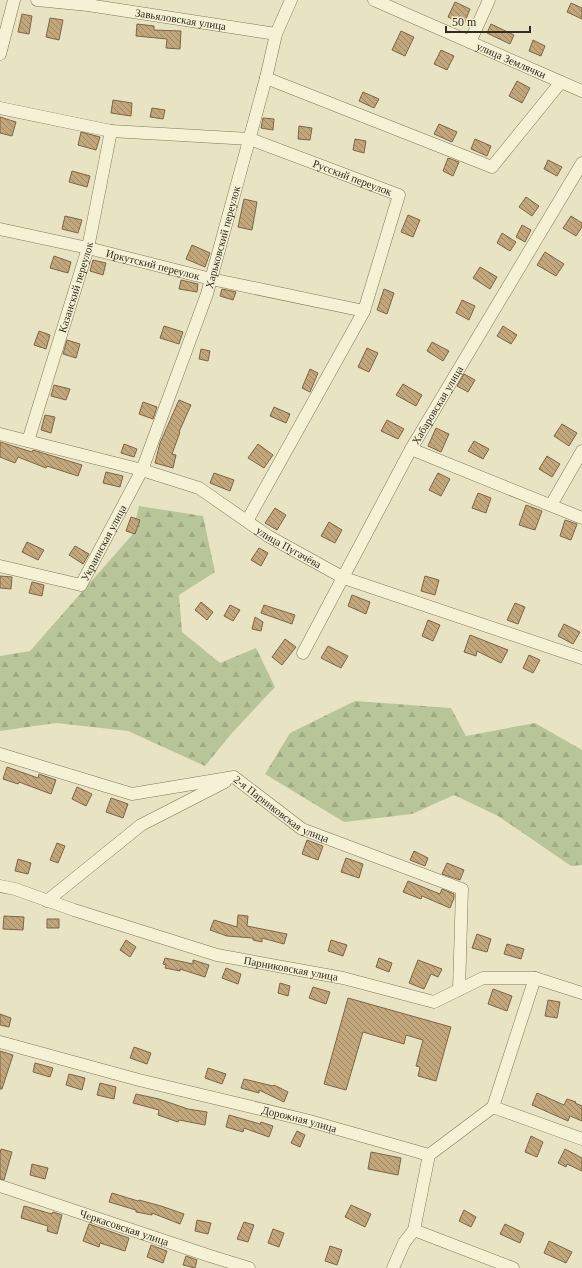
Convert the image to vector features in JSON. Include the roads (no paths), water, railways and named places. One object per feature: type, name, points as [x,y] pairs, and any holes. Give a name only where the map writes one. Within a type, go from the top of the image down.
[{"type":"street","points":[[0,54],[14,0]]},
{"type":"street","name":"Завьяловская улица","points":[[37,0],[88,2],[276,34]]},
{"type":"street","name":"Харьковский переулок","points":[[142,470],[207,294],[250,139],[276,34],[291,0]]},
{"type":"street","name":"улица Землячки","points":[[374,0],[582,92]]},
{"type":"street","points":[[470,42],[489,0]]},
{"type":"street","points":[[266,78],[492,167],[561,82]]},
{"type":"street","name":"Русский переулок","points":[[0,108],[111,132],[250,139],[399,195],[364,310],[247,521]]},
{"type":"street","name":"Казанский переулок","points":[[28,441],[88,248],[111,132]]},
{"type":"street","name":"Хабаровская улица","points":[[303,653],[411,449],[582,163]]},
{"type":"street","name":"Иркутский переулок","points":[[0,229],[88,248],[211,279],[364,310]]},
{"type":"street","name":"улица Пугачёва","points":[[0,434],[142,470],[199,488],[268,536],[344,578],[582,658]]},
{"type":"street","points":[[411,449],[582,518]]},
{"type":"street","points":[[550,505],[582,451]]},
{"type":"street","name":"Украинская улица","points":[[0,566],[81,585],[142,470]]},
{"type":"street","name":"2-я Парниковская улица","points":[[0,754],[132,794],[234,777],[302,829],[462,889],[459,990]]},
{"type":"street","points":[[47,901],[141,825],[234,777]]},
{"type":"street","name":"Парниковская улица","points":[[0,886],[14,889],[47,901],[217,955],[343,978],[434,1002],[483,978],[535,978],[582,993]]},
{"type":"street","points":[[0,895],[14,889]]},
{"type":"street","points":[[393,1268],[404,1243],[414,1230],[429,1155],[493,1107],[535,978]]},
{"type":"street","name":"Дорожная улица","points":[[0,1042],[139,1080],[306,1120],[429,1155]]},
{"type":"street","points":[[493,1107],[582,1139]]},
{"type":"street","name":"Черкасовская улица","points":[[0,1186],[202,1254],[249,1268]]},
{"type":"street","points":[[414,1230],[513,1268]]}]
